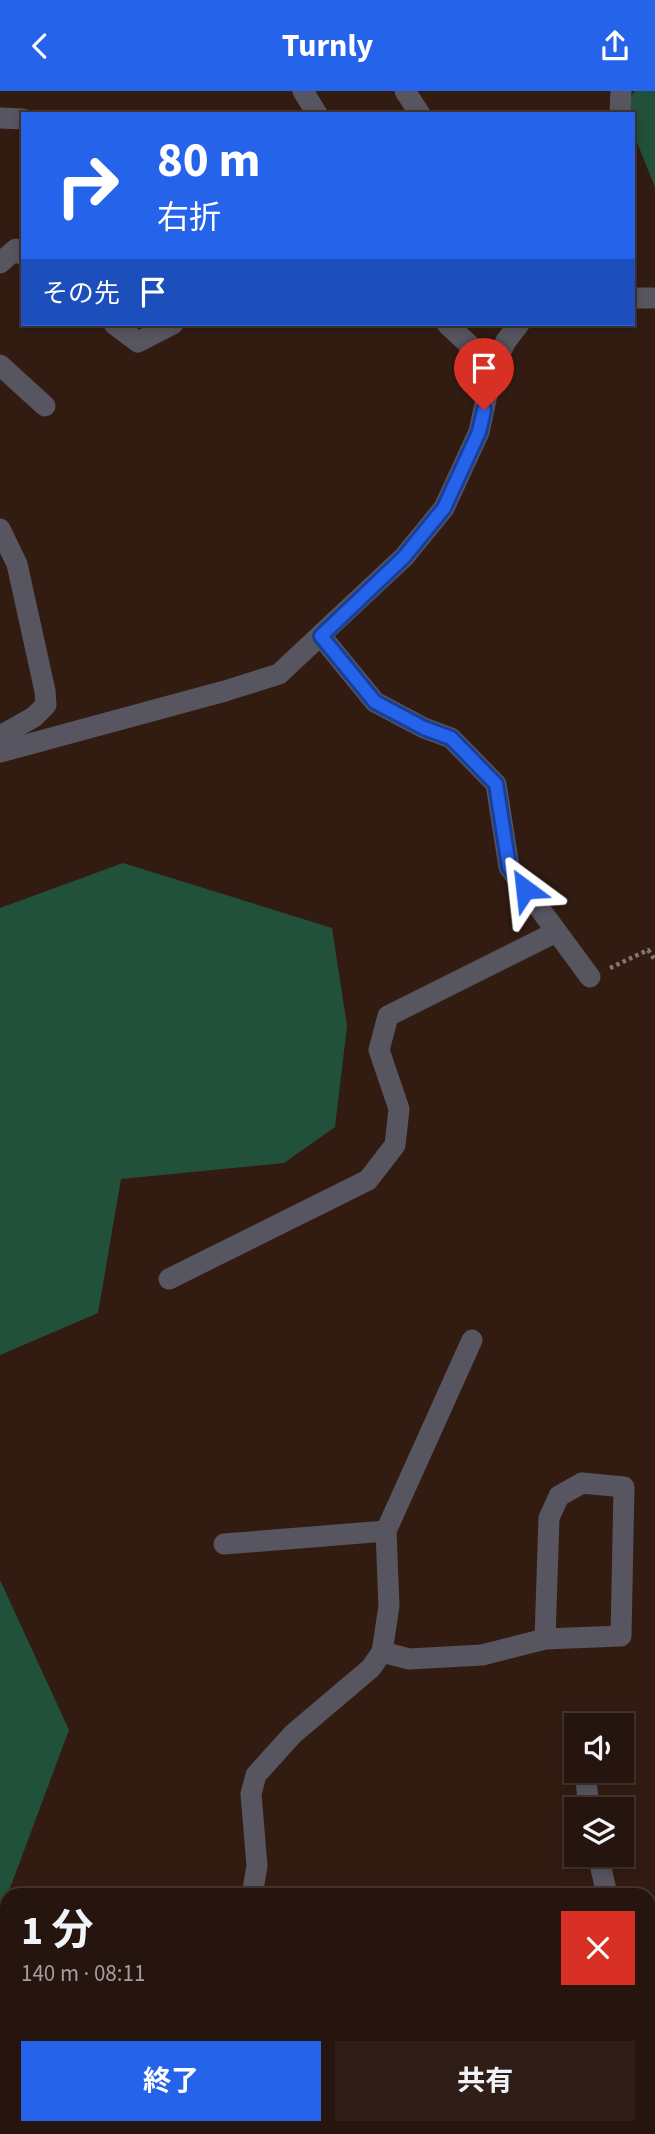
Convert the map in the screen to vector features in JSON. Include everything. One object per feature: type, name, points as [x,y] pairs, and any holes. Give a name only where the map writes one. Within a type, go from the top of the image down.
[{"type":"street","points":[[303,91],[316,112]]},
{"type":"street","points":[[405,91],[419,112]]},
{"type":"street","points":[[620,112],[621,91]]},
{"type":"street","points":[[0,118],[21,118]]},
{"type":"street","points":[[0,263],[16,249],[21,253]]},
{"type":"street","points":[[635,298],[655,298]]},
{"type":"street","points":[[117,326],[138,342],[169,326]]},
{"type":"street","points":[[449,326],[493,367]]},
{"type":"street","points":[[0,752],[279,674],[404,557],[444,508],[479,432],[493,367],[506,341],[517,326]]},
{"type":"street","points":[[0,365],[45,405]]},
{"type":"street","points":[[0,529],[17,564],[46,691],[46,705],[34,717],[0,736]]},
{"type":"street","points":[[321,636],[375,702],[424,728],[451,738],[496,784],[509,867],[590,977]]},
{"type":"street","points":[[169,1279],[368,1180],[395,1145],[400,1109],[379,1050],[388,1016],[556,932]]},
{"type":"street","points":[[253,1888],[257,1866],[251,1794],[256,1775],[293,1734],[371,1668],[382,1652],[389,1606],[386,1531],[472,1340]]},
{"type":"street","points":[[382,1652],[409,1659],[482,1655],[545,1639],[621,1636],[624,1487],[582,1483],[559,1496],[549,1518],[545,1639]]},
{"type":"street","points":[[224,1544],[386,1531]]},
{"type":"street","points":[[601,1867],[605,1888]]},
{"type":"path","points":[[590,977],[648,950],[655,960]]},
{"type":"green space","points":[[635,91],[655,91],[655,187],[635,137],[635,112],[624,112],[622,108]]},
{"type":"green space","points":[[123,863],[332,928],[347,1026],[335,1127],[284,1163],[121,1179],[98,1313],[0,1355],[0,908]]},
{"type":"green space","points":[[0,1580],[69,1730],[10,1888],[0,1888]]},
{"type":"route","points":[[484,410],[479,432],[444,508],[404,557],[321,636],[375,702],[424,728],[451,738],[496,784],[509,867],[525,889]]}]
